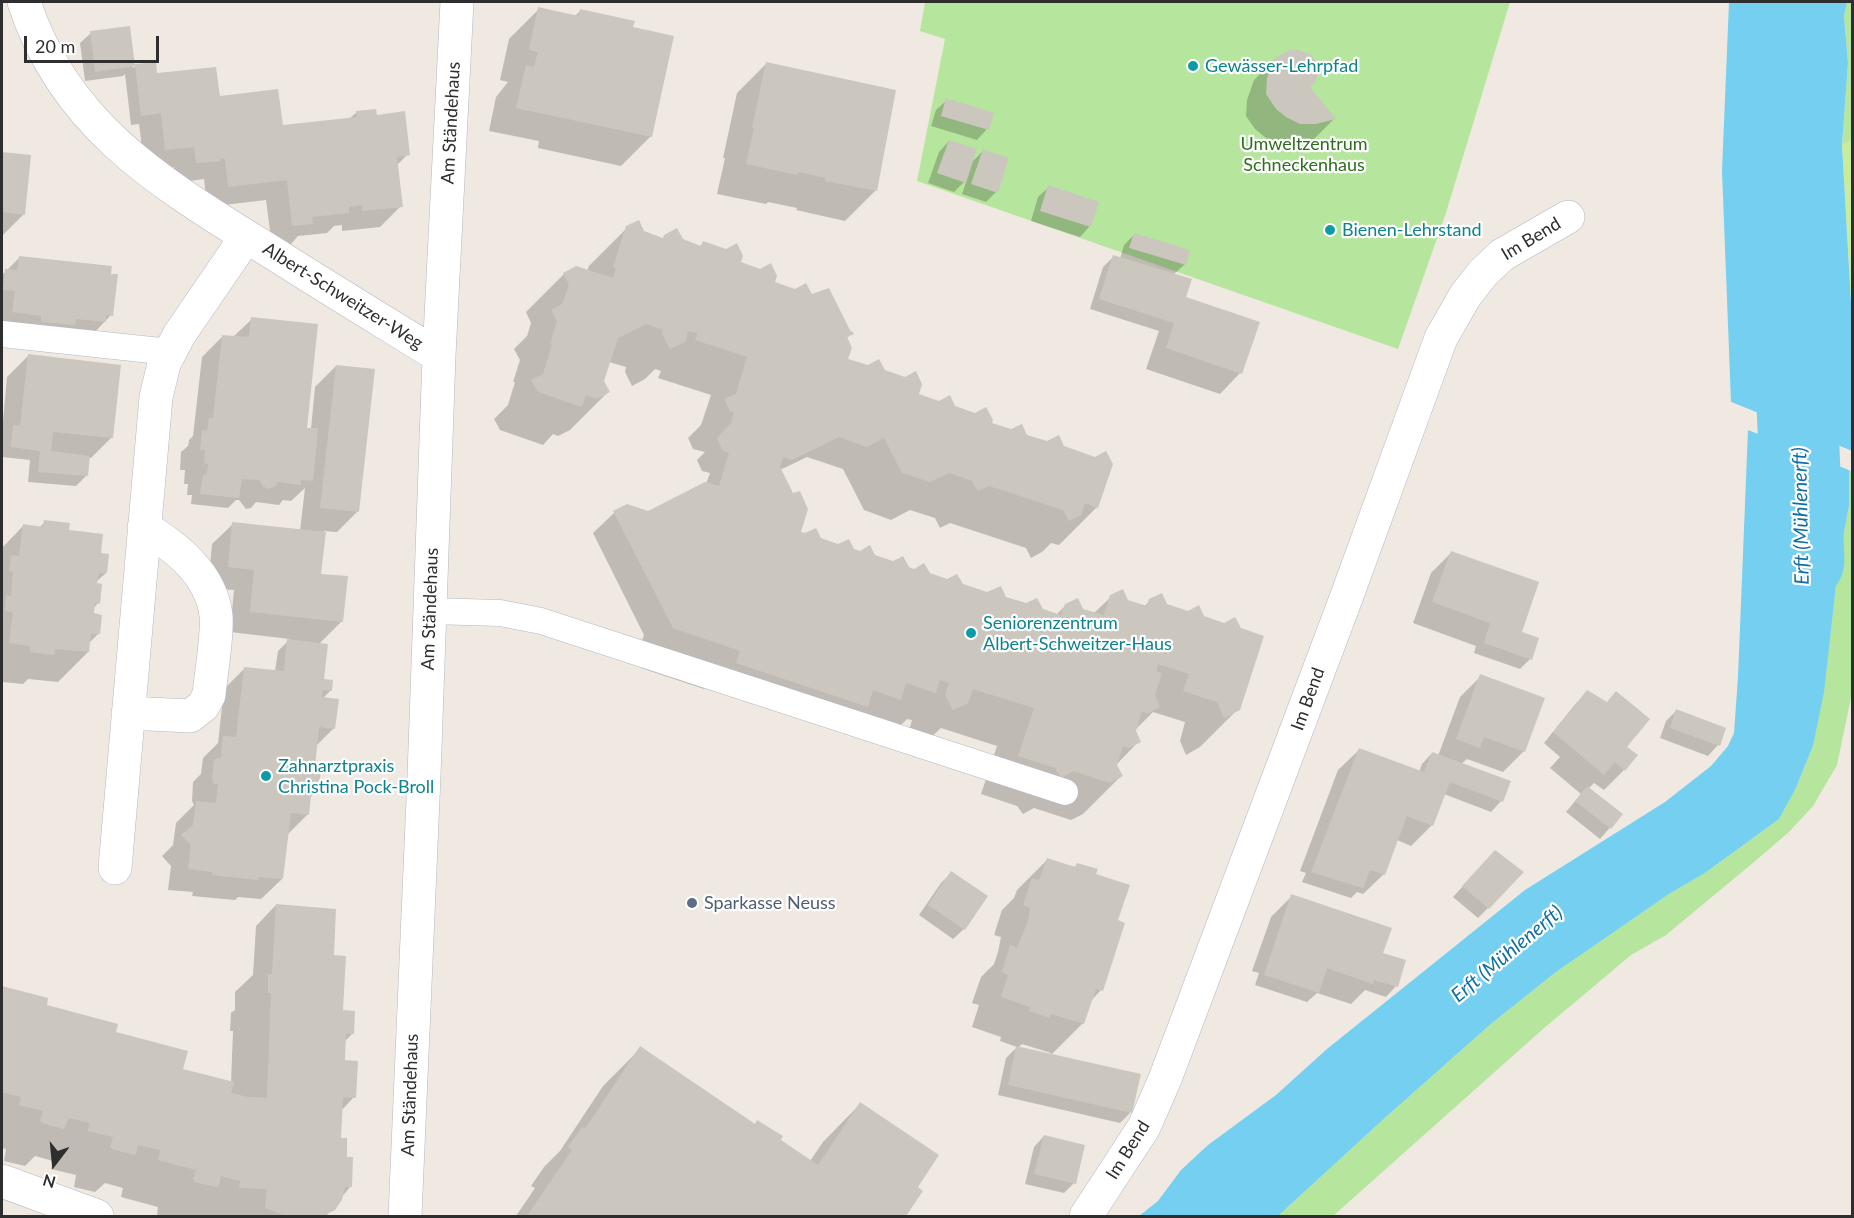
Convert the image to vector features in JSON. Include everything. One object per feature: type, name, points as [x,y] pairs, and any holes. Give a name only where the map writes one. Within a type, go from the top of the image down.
[{"type":"street","name":"Albert-Schweitzer-Weg","points":[[24,2],[33,31],[49,63],[84,112],[128,156],[246,237],[439,356]]},
{"type":"street","name":"Am Ständehaus","points":[[405,1216],[439,356],[457,2]]},
{"type":"street","name":"Im Bend","points":[[1086,1216],[1144,1127],[1161,1088],[1325,654],[1441,338],[1465,296],[1493,262],[1568,217]]},
{"type":"street","name":"Albert-Schweitzer-Weg","points":[[115,868],[153,418],[161,374],[170,352],[189,319],[246,237]]},
{"type":"street","points":[[129,713],[190,716],[203,706],[209,695],[216,617],[206,584],[191,563],[144,527]]},
{"type":"street","points":[[2,1181],[97,1216]]},
{"type":"lane","points":[[2,334],[170,352]]},
{"type":"lane","points":[[430,611],[500,613],[541,621],[1065,792]]},
{"type":"green space","name":"Umweltzentrum Schneckenhaus","points":[[925,2],[1510,2],[1445,216],[1398,349],[917,181],[945,39],[920,31]]},
{"type":"green space","points":[[1847,2],[1852,2],[1852,140],[1842,145],[1848,63],[1844,16]]},
{"type":"green space","points":[[1852,140],[1852,321],[1842,145]]},
{"type":"green space","points":[[1849,470],[1852,472],[1852,693],[1837,765],[1813,806],[1789,832],[1666,935],[1631,955],[1543,1029],[1333,1216],[1278,1216],[1492,1023],[1556,972],[1669,894],[1705,873],[1779,819],[1795,790],[1813,746],[1830,637],[1839,559],[1849,506]]},
{"type":"water","points":[[1729,2],[1847,2],[1844,16],[1848,63],[1842,145],[1852,321],[1852,451],[1731,402],[1722,171]]},
{"type":"water","points":[[1748,430],[1849,470],[1849,506],[1839,559],[1824,692],[1813,746],[1795,790],[1779,819],[1705,873],[1669,894],[1556,972],[1492,1023],[1278,1216],[1139,1216],[1158,1201],[1181,1170],[1208,1145],[1276,1095],[1327,1049],[1525,890],[1665,802],[1711,766],[1728,746],[1734,733],[1738,677]]},
{"type":"pier","points":[[1731,402],[1852,451],[1852,454],[1730,405]]},
{"type":"pier","points":[[1745,428],[1850,467],[1852,471]]},
{"type":"building","points":[[538,7],[579,16],[580,9],[635,21],[633,27],[674,36],[652,137],[516,108],[526,65],[534,67],[538,52],[529,50]]},
{"type":"building","points":[[130,26],[135,66],[95,72],[90,31]]},
{"type":"building","name":"Umweltzentrum Schneckenhaus","points":[[1289,50],[1310,54],[1316,62],[1318,73],[1316,81],[1310,87],[1336,119],[1316,124],[1300,124],[1276,109],[1266,94],[1267,78],[1275,58]]},
{"type":"building","points":[[156,62],[157,73],[216,67],[220,96],[278,89],[283,125],[357,117],[356,111],[376,109],[377,115],[405,111],[410,155],[397,157],[403,207],[362,211],[362,205],[349,207],[349,213],[312,217],[313,224],[292,226],[287,180],[228,187],[225,159],[196,163],[194,147],[165,150],[161,113],[141,116],[135,64]]},
{"type":"building","points":[[766,62],[896,90],[877,191],[825,181],[826,178],[798,172],[797,175],[746,164]]},
{"type":"building","points":[[946,98],[994,113],[989,130],[941,116]]},
{"type":"building","points":[[949,140],[977,149],[966,183],[937,173]]},
{"type":"building","points":[[983,149],[1009,158],[998,193],[971,184]]},
{"type":"building","points":[[2,152],[31,155],[25,215],[2,212]]},
{"type":"building","points":[[1048,185],[1099,202],[1091,227],[1040,211]]},
{"type":"building","points":[[639,220],[644,231],[663,238],[664,235],[677,228],[683,239],[701,246],[703,241],[726,249],[737,243],[743,256],[741,262],[760,269],[771,263],[777,276],[775,282],[795,289],[806,283],[812,294],[829,288],[854,334],[847,337],[852,348],[848,359],[868,365],[879,359],[885,370],[905,377],[916,371],[922,384],[919,394],[939,401],[950,395],[955,406],[975,413],[986,407],[993,420],[992,423],[1011,429],[1022,424],[1027,435],[1047,441],[1059,435],[1064,446],[1095,457],[1106,451],[1113,464],[1098,508],[1085,503],[1081,515],[1069,521],[1063,510],[989,486],[978,491],[972,481],[949,473],[930,482],[902,473],[884,438],[867,447],[839,437],[792,460],[783,457],[780,467],[793,493],[800,491],[808,509],[801,532],[805,533],[816,528],[821,538],[838,544],[849,539],[854,549],[860,551],[870,545],[875,555],[893,561],[903,556],[909,567],[914,569],[924,563],[930,573],[947,579],[957,574],[963,584],[987,592],[1001,586],[1006,597],[1026,603],[1037,598],[1043,609],[1061,615],[1065,604],[1078,598],[1083,609],[1104,615],[1110,595],[1123,589],[1128,600],[1147,606],[1149,599],[1162,593],[1167,604],[1188,611],[1199,605],[1204,616],[1224,623],[1235,617],[1241,628],[1264,636],[1240,710],[1224,718],[1217,702],[1183,691],[1189,674],[1158,664],[1156,671],[1162,673],[1155,695],[1160,707],[1147,714],[1142,711],[1136,731],[1141,742],[1129,748],[1123,746],[1117,765],[1123,776],[1110,783],[1073,771],[1061,778],[1055,768],[1018,756],[1034,708],[973,689],[968,703],[953,710],[945,695],[949,683],[940,680],[936,693],[906,683],[901,700],[873,690],[868,707],[736,663],[740,651],[673,628],[613,511],[627,504],[648,511],[705,482],[719,486],[729,453],[723,451],[717,438],[731,423],[734,412],[730,411],[724,399],[736,394],[747,357],[695,340],[698,333],[688,331],[685,342],[670,349],[662,334],[663,330],[646,324],[618,338],[604,381],[610,392],[597,399],[586,395],[582,407],[538,392],[531,380],[543,374],[552,345],[550,344],[557,321],[551,310],[562,304],[569,285],[563,273],[576,266],[613,278],[616,268],[613,267],[626,226]]},
{"type":"building","points":[[1134,233],[1190,250],[1186,265],[1129,248]]},
{"type":"building","points":[[1113,255],[1192,279],[1186,297],[1260,322],[1242,374],[1166,348],[1174,323],[1099,299]]},
{"type":"building","points":[[19,256],[112,266],[111,274],[118,274],[113,316],[106,315],[106,322],[76,319],[75,325],[41,322],[41,316],[12,312],[15,291],[3,290],[5,269],[17,270]]},
{"type":"building","points":[[251,317],[318,324],[307,428],[318,428],[313,481],[301,480],[301,485],[278,482],[274,487],[268,489],[259,480],[242,479],[239,498],[200,494],[203,475],[207,474],[208,464],[204,463],[205,450],[200,450],[202,430],[207,431],[209,418],[213,418],[222,335],[249,337]]},
{"type":"building","points":[[28,354],[121,365],[113,438],[53,432],[51,451],[90,456],[88,476],[38,472],[40,451],[11,447],[13,425],[20,426]]},
{"type":"building","points":[[336,365],[375,369],[359,512],[320,508]]},
{"type":"building","points":[[44,520],[70,523],[69,530],[103,534],[101,553],[109,554],[107,573],[99,573],[97,583],[102,584],[100,604],[95,603],[94,613],[102,615],[100,634],[91,634],[89,652],[55,649],[54,655],[30,652],[30,646],[9,643],[13,612],[5,611],[6,595],[11,596],[13,572],[9,571],[11,555],[19,556],[23,524],[43,527]]},
{"type":"building","points":[[232,522],[326,532],[321,574],[348,576],[343,622],[250,612],[254,570],[228,567]]},
{"type":"building","points":[[1451,551],[1539,582],[1522,632],[1539,638],[1532,660],[1484,643],[1490,623],[1432,602]]},
{"type":"building","points":[[287,639],[328,644],[324,679],[333,680],[332,691],[323,690],[322,697],[339,699],[335,729],[319,727],[315,767],[321,772],[318,791],[311,795],[309,815],[291,813],[283,879],[258,877],[258,880],[212,875],[212,872],[188,869],[191,845],[181,835],[193,825],[196,801],[216,803],[218,784],[214,784],[212,779],[214,760],[221,757],[223,736],[236,737],[244,667],[284,671]]},
{"type":"building","points":[[1480,674],[1545,698],[1525,752],[1484,737],[1480,748],[1456,739]]},
{"type":"building","points":[[1587,690],[1607,702],[1616,691],[1650,719],[1627,747],[1638,755],[1625,771],[1615,762],[1604,775],[1553,732]]},
{"type":"building","points":[[1676,709],[1726,728],[1720,746],[1670,728]]},
{"type":"building","points":[[1359,748],[1424,772],[1432,752],[1511,781],[1503,802],[1450,782],[1433,826],[1407,816],[1385,875],[1370,870],[1363,888],[1311,872]]},
{"type":"building","points":[[1587,786],[1623,814],[1611,829],[1575,801]]},
{"type":"building","points":[[1495,850],[1524,872],[1489,909],[1462,886]]},
{"type":"building","points":[[1047,858],[1075,867],[1077,863],[1098,869],[1096,874],[1130,885],[1118,920],[1125,923],[1103,991],[1096,989],[1084,1024],[1051,1014],[1050,1018],[1029,1011],[1030,1007],[1001,997],[1008,975],[1002,972],[1010,945],[1017,948],[1028,921],[1030,908],[1023,905],[1032,878],[1039,880]]},
{"type":"building","points":[[951,871],[988,896],[965,930],[928,905]]},
{"type":"building","points":[[1291,894],[1392,928],[1383,953],[1406,960],[1398,987],[1374,980],[1373,984],[1327,968],[1319,993],[1264,975]]},
{"type":"building","points":[[276,904],[336,909],[334,955],[346,956],[343,1010],[355,1011],[354,1034],[346,1034],[345,1060],[358,1061],[356,1098],[343,1097],[341,1138],[347,1138],[347,1157],[353,1157],[352,1187],[345,1187],[342,1200],[335,1210],[323,1216],[286,1216],[265,1208],[267,1189],[239,1188],[240,1181],[221,1176],[217,1187],[194,1182],[196,1170],[158,1160],[160,1150],[138,1145],[134,1155],[112,1149],[110,1147],[113,1137],[88,1131],[90,1123],[69,1118],[64,1129],[42,1123],[40,1121],[43,1111],[19,1105],[21,1097],[2,1092],[2,986],[48,998],[47,1005],[118,1024],[116,1032],[188,1051],[183,1069],[234,1082],[231,1093],[267,1098],[271,993],[268,993],[268,974],[272,974]]},
{"type":"building","points":[[640,1046],[755,1124],[757,1120],[783,1136],[781,1140],[818,1165],[860,1102],[939,1155],[918,1187],[923,1191],[906,1216],[527,1216],[572,1150],[568,1147],[582,1127],[585,1129]]},
{"type":"building","points":[[1016,1046],[1141,1074],[1132,1113],[1008,1085]]},
{"type":"building","points":[[1044,1135],[1085,1145],[1076,1184],[1034,1174]]},
{"type":"waterway","name":"Erft (Mühlenerft)","points":[[1793,317],[1804,561]]},
{"type":"place","name":"Gewässer-Lehrpfad","points":[[1193,66]]},
{"type":"place","name":"Bienen-Lehrstand","points":[[1330,230]]},
{"type":"place","name":"Seniorenzentrum Albert-Schweitzer-Haus","points":[[971,633]]},
{"type":"place","name":"Zahnarztpraxis Christina Pock-Broll","points":[[266,776]]},
{"type":"place","name":"Sparkasse Neuss","points":[[692,903]]}]
